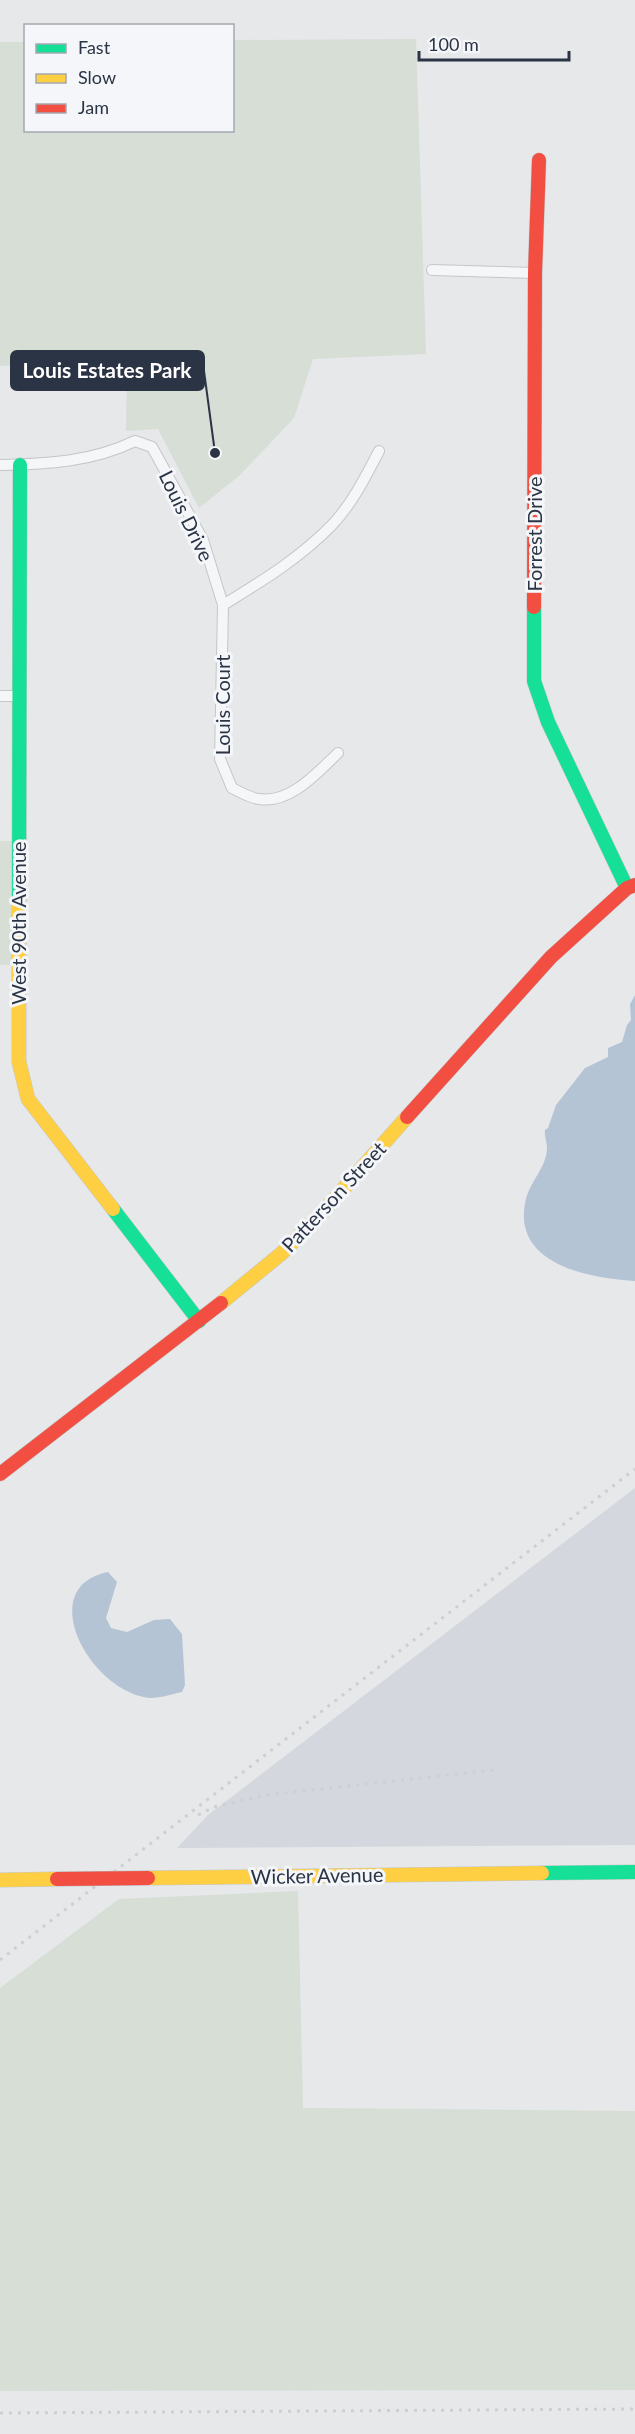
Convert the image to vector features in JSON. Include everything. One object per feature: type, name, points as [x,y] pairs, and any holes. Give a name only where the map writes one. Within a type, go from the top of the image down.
[{"type":"main road","name":"Forrest Drive","points":[[539,160],[535,273],[534,681],[548,722],[631,887]]},
{"type":"main road","name":"West 90th Avenue","points":[[20,465],[19,1062],[28,1099],[199,1321]]},
{"type":"main road","name":"Patterson Street","points":[[0,1474],[199,1321],[282,1253],[321,1214],[415,1106],[552,957],[631,887]]},
{"type":"main road","name":"Wicker Avenue","points":[[0,1880],[635,1872]]},
{"type":"street","points":[[432,270],[535,273]]},
{"type":"street","name":"Louis Drive","points":[[20,465],[71,462],[116,450],[135,441],[152,447],[203,540],[223,605]]},
{"type":"street","points":[[223,605],[276,573],[332,524],[362,484],[379,450]]},
{"type":"street","points":[[0,465],[20,465]]},
{"type":"street","name":"Louis Court","points":[[223,605],[220,759],[232,788],[258,799],[278,799],[308,780],[338,753]]},
{"type":"street","points":[[0,696],[20,696]]},
{"type":"shaded area","points":[[416,39],[426,354],[313,359],[294,418],[240,475],[199,508],[158,429],[126,431],[127,361],[0,366],[0,42],[24,42],[24,132],[234,132],[234,40]]},
{"type":"shaded area","points":[[0,841],[13,841],[12,965],[0,965]]},
{"type":"shaded area","points":[[635,1488],[635,1845],[177,1848],[208,1815]]},
{"type":"shaded area","points":[[298,1891],[303,2108],[635,2111],[635,2390],[0,2391],[0,1988],[119,1899]]},
{"type":"water","points":[[635,995],[635,1281],[596,1276],[557,1263],[541,1253],[530,1239],[524,1221],[526,1199],[546,1155],[545,1130],[548,1128],[556,1105],[585,1068],[608,1057],[608,1048],[622,1042],[627,1025],[631,1020],[630,1004]]},
{"type":"water","points":[[108,1572],[117,1582],[106,1618],[111,1628],[127,1632],[154,1620],[170,1619],[182,1634],[185,1685],[182,1692],[150,1698],[128,1691],[108,1678],[91,1659],[78,1638],[73,1617],[74,1597],[86,1581]]},
{"type":"railway","points":[[0,1960],[635,1469]]},
{"type":"railway","points":[[198,1815],[214,1807],[266,1795],[494,1770]]},
{"type":"railway","points":[[0,2413],[635,2409]]},
{"type":"traffic: fast","points":[[19,900],[20,465]]},
{"type":"traffic: fast","points":[[534,607],[534,681],[548,722],[627,888]]},
{"type":"traffic: fast","points":[[113,1209],[199,1321]]},
{"type":"traffic: fast","points":[[542,1873],[635,1872]]},
{"type":"traffic: slow","points":[[19,900],[19,1062],[28,1099],[113,1209]]},
{"type":"traffic: slow","points":[[221,1303],[282,1253],[321,1214],[407,1117]]},
{"type":"traffic: slow","points":[[148,1878],[542,1873]]},
{"type":"traffic: slow","points":[[0,1880],[57,1879]]},
{"type":"traffic: jam","points":[[534,607],[535,273],[539,160]]},
{"type":"traffic: jam","points":[[407,1117],[551,957],[627,888],[635,885]]},
{"type":"traffic: jam","points":[[0,1474],[221,1303]]},
{"type":"traffic: jam","points":[[57,1879],[148,1878]]},
{"type":"place","name":"Louis Estates Park","points":[[215,453]]}]
